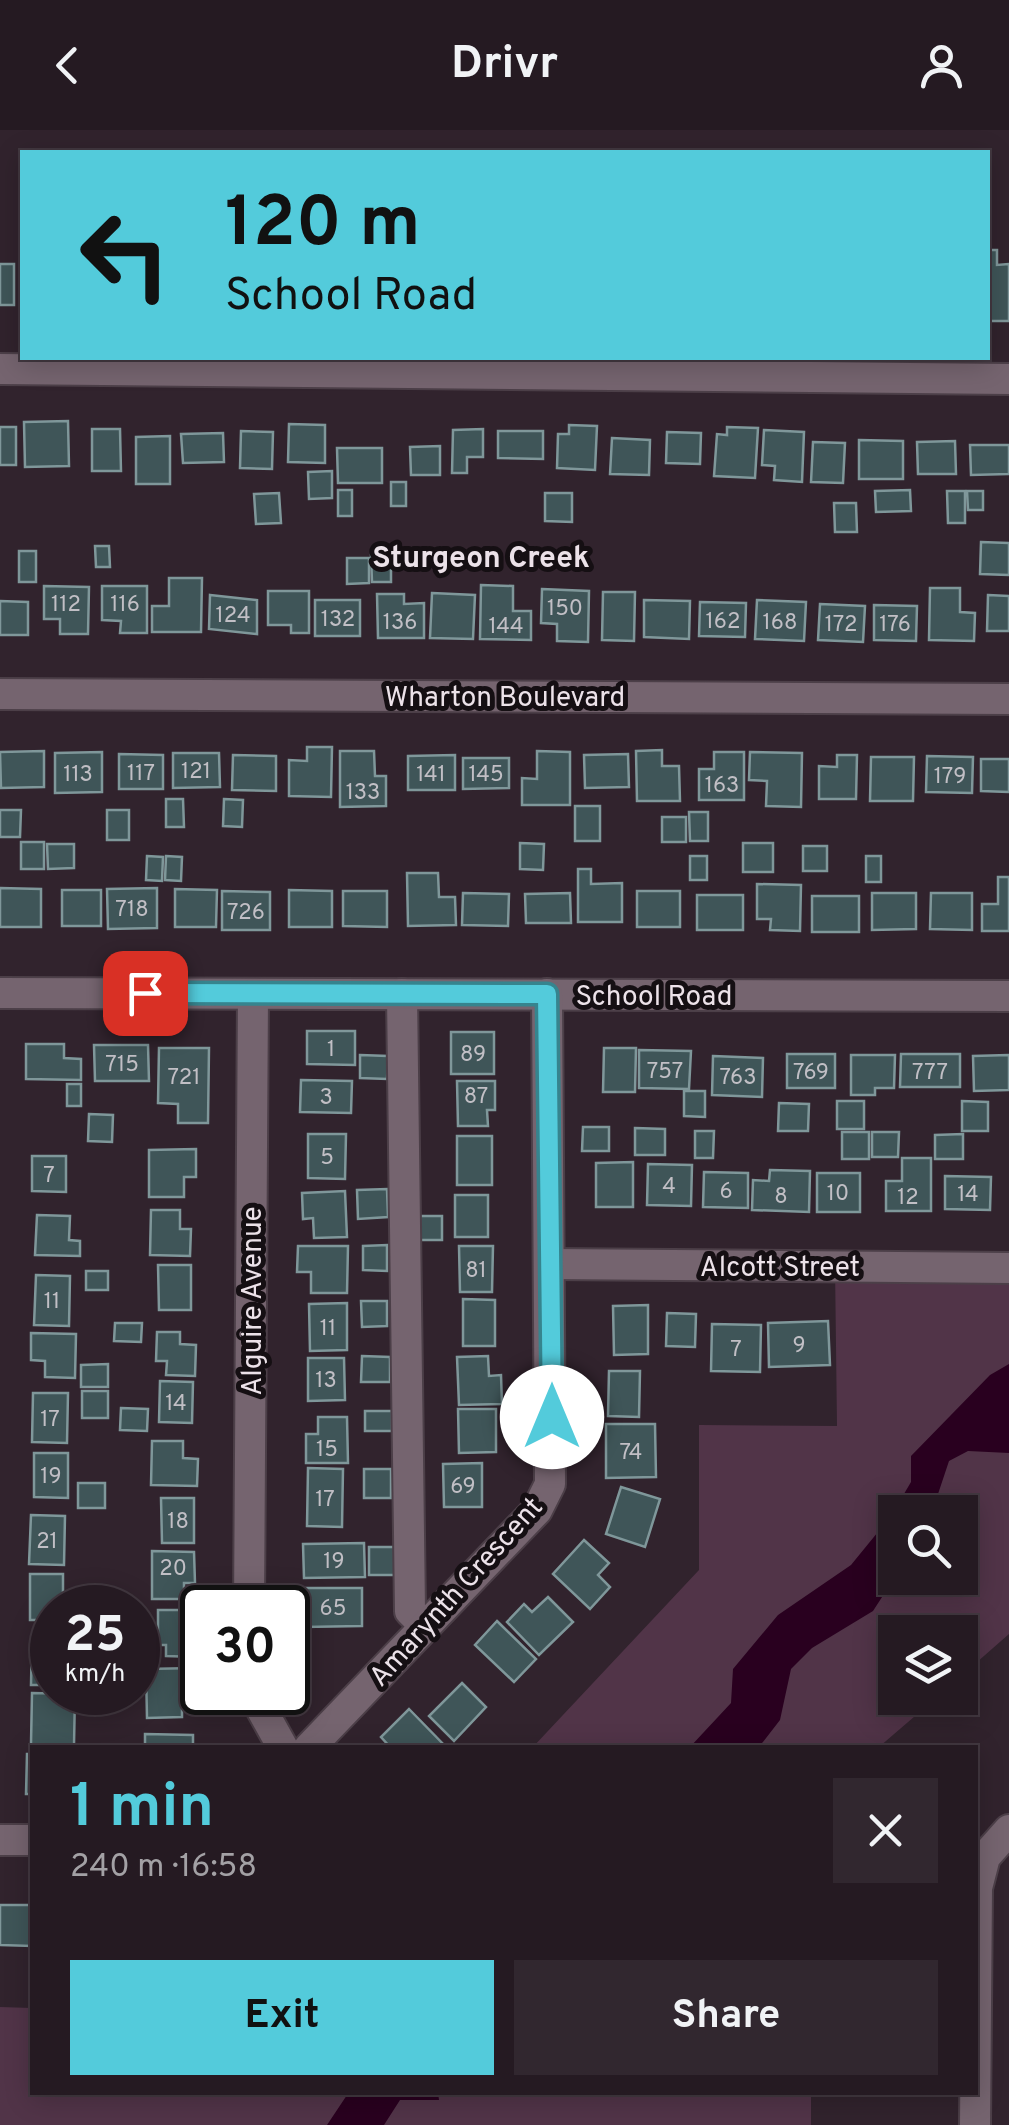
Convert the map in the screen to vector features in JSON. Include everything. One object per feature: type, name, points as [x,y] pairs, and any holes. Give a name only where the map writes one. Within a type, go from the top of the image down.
[{"type":"street","points":[[0,369],[1009,378]]},
{"type":"street","name":"Wharton Boulevard","points":[[0,694],[1009,698]]},
{"type":"street","name":"School Road","points":[[0,993],[1009,996]]},
{"type":"street","name":"Alguire Avenue","points":[[248,1585],[254,994]]},
{"type":"street","points":[[402,994],[410,1610],[426,1627]]},
{"type":"street","name":"Amarynth Crescent","points":[[312,1745],[537,1510],[550,1484],[547,994]]},
{"type":"street","name":"Alcott Street","points":[[551,1264],[1009,1268]]},
{"type":"street","points":[[265,1715],[282,1745]]},
{"type":"street","points":[[978,1885],[986,1857],[1009,1830]]},
{"type":"street","points":[[0,1840],[30,1840]]},
{"type":"street","points":[[975,2095],[975,2125]]},
{"type":"shaded area","points":[[835,1266],[1009,1268],[1009,1634],[978,1661],[978,1615],[878,1615],[878,1715],[916,1715],[881,1745],[535,1745],[699,1570],[699,1425],[837,1426]]},
{"type":"shaded area","points":[[1009,1364],[1009,1453],[968,1451],[949,1461],[938,1495],[903,1495],[911,1482],[911,1456],[990,1375]]},
{"type":"shaded area","points":[[878,1532],[878,1595],[883,1595],[873,1611],[812,1648],[791,1669],[780,1720],[761,1745],[692,1745],[731,1703],[733,1669],[778,1615],[851,1565]]},
{"type":"shaded area","points":[[0,2007],[30,2008],[30,2095],[811,2095],[811,2125],[0,2125]]},
{"type":"shaded area","points":[[347,2095],[438,2095],[439,2100],[400,2100],[384,2125],[327,2125]]},
{"type":"building","points":[[990,250],[997,250],[997,265],[1009,264],[1009,321],[990,321]]},
{"type":"building","points":[[0,264],[14,264],[14,305],[0,305]]},
{"type":"building","points":[[68,421],[69,466],[25,467],[24,422]]},
{"type":"building","points":[[289,424],[325,425],[325,463],[288,462]]},
{"type":"building","points":[[569,425],[597,426],[595,470],[557,468],[558,434],[569,434]]},
{"type":"building","points":[[0,427],[16,427],[16,465],[0,465]]},
{"type":"building","points":[[727,427],[758,428],[755,478],[714,476],[717,434],[727,435]]},
{"type":"building","points":[[92,429],[120,429],[121,471],[92,471]]},
{"type":"building","points":[[483,429],[483,457],[467,457],[467,473],[452,473],[453,430]]},
{"type":"building","points":[[764,430],[804,432],[802,482],[774,480],[775,466],[762,465]]},
{"type":"building","points":[[241,431],[273,432],[272,469],[240,468]]},
{"type":"building","points":[[498,431],[543,431],[543,459],[498,458]]},
{"type":"building","points":[[667,432],[701,433],[700,464],[666,463]]},
{"type":"building","points":[[223,433],[224,462],[183,463],[181,434]]},
{"type":"building","points":[[170,436],[170,484],[136,484],[136,437]]},
{"type":"building","points":[[612,438],[650,440],[649,475],[610,474]]},
{"type":"building","points":[[859,440],[903,441],[903,479],[859,479]]},
{"type":"building","points":[[955,441],[956,474],[918,474],[917,442]]},
{"type":"building","points":[[813,442],[845,443],[843,483],[811,482]]},
{"type":"building","points":[[970,445],[1009,445],[1009,474],[971,475]]},
{"type":"building","points":[[440,446],[440,475],[411,475],[410,447]]},
{"type":"building","points":[[337,448],[382,448],[382,483],[338,483]]},
{"type":"building","points":[[332,471],[332,498],[309,499],[308,472]]},
{"type":"building","points":[[391,482],[406,482],[406,506],[391,506]]},
{"type":"building","points":[[338,490],[352,490],[352,516],[338,516]]},
{"type":"building","points":[[910,490],[911,511],[876,512],[875,491]]},
{"type":"building","points":[[947,491],[965,491],[965,523],[948,523]]},
{"type":"building","points":[[967,491],[983,491],[983,510],[968,510]]},
{"type":"building","points":[[279,493],[281,523],[256,524],[254,494]]},
{"type":"building","points":[[545,493],[572,493],[572,522],[545,521]]},
{"type":"building","points":[[834,503],[856,503],[857,532],[835,532]]},
{"type":"building","points":[[981,542],[1009,543],[1009,575],[980,574]]},
{"type":"building","points":[[95,546],[109,546],[110,567],[96,567]]},
{"type":"building","points":[[19,551],[36,551],[36,582],[19,582]]},
{"type":"building","points":[[391,554],[391,582],[372,582],[371,555]]},
{"type":"building","points":[[347,558],[369,558],[369,583],[347,584]]},
{"type":"building","points":[[169,578],[202,578],[201,632],[152,632],[152,606],[169,606]]},
{"type":"building","points":[[481,585],[513,586],[513,611],[531,611],[531,640],[480,639]]},
{"type":"building","points":[[44,586],[89,587],[88,634],[60,634],[60,619],[44,619]]},
{"type":"building","points":[[102,586],[147,586],[147,633],[120,633],[121,621],[102,620]]},
{"type":"building","points":[[930,588],[960,588],[960,612],[975,613],[974,641],[929,640]]},
{"type":"building","points":[[542,589],[589,591],[588,642],[557,641],[557,624],[541,623]]},
{"type":"building","points":[[268,591],[309,591],[309,633],[291,633],[291,625],[268,625]]},
{"type":"building","points":[[603,592],[635,592],[634,641],[602,640]]},
{"type":"building","points":[[432,593],[475,595],[473,639],[430,638]]},
{"type":"building","points":[[377,594],[404,594],[404,604],[424,603],[424,638],[378,638]]},
{"type":"building","points":[[210,595],[257,600],[257,634],[209,629]]},
{"type":"building","points":[[988,595],[1009,596],[1009,631],[987,631]]},
{"type":"building","points":[[315,600],[360,600],[360,636],[315,636]]},
{"type":"building","points":[[644,600],[690,601],[689,639],[644,637]]},
{"type":"building","points":[[757,600],[806,602],[804,641],[755,639]]},
{"type":"building","points":[[0,601],[28,602],[28,635],[0,635]]},
{"type":"building","points":[[700,602],[746,603],[745,637],[699,636]]},
{"type":"building","points":[[820,604],[865,606],[863,642],[818,640]]},
{"type":"building","points":[[874,605],[917,606],[916,641],[874,640]]},
{"type":"building","points":[[307,747],[332,747],[331,797],[289,796],[289,760],[307,761]]},
{"type":"building","points":[[662,750],[662,766],[679,766],[680,801],[637,801],[636,751]]},
{"type":"building","points":[[44,751],[44,787],[1,788],[0,752]]},
{"type":"building","points":[[340,751],[374,751],[375,776],[386,776],[386,806],[340,807]]},
{"type":"building","points":[[537,751],[570,752],[570,805],[522,805],[522,778],[537,779]]},
{"type":"building","points":[[102,752],[102,792],[55,793],[55,753]]},
{"type":"building","points":[[714,752],[744,752],[744,800],[699,800],[699,769],[714,769]]},
{"type":"building","points":[[750,752],[802,753],[801,807],[766,806],[767,781],[749,780]]},
{"type":"building","points":[[173,753],[219,753],[220,787],[173,788]]},
{"type":"building","points":[[119,754],[163,755],[163,789],[119,789]]},
{"type":"building","points":[[628,754],[629,787],[585,788],[584,755]]},
{"type":"building","points":[[233,755],[276,756],[276,791],[232,790]]},
{"type":"building","points":[[455,755],[455,790],[408,790],[408,756]]},
{"type":"building","points":[[837,755],[857,755],[856,799],[819,799],[819,766],[837,767]]},
{"type":"building","points":[[927,756],[973,757],[972,793],[926,792]]},
{"type":"building","points":[[871,757],[914,757],[913,801],[870,801]]},
{"type":"building","points":[[463,758],[509,758],[509,788],[463,789]]},
{"type":"building","points":[[981,759],[1009,759],[1009,792],[981,791]]},
{"type":"building","points":[[166,799],[183,799],[184,827],[166,827]]},
{"type":"building","points":[[224,799],[243,800],[242,827],[223,826]]},
{"type":"building","points":[[575,806],[600,806],[600,841],[575,841]]},
{"type":"building","points":[[0,810],[21,810],[20,837],[0,837]]},
{"type":"building","points":[[107,810],[129,810],[129,840],[107,840]]},
{"type":"building","points":[[689,812],[708,812],[708,841],[690,841]]},
{"type":"building","points":[[662,817],[686,817],[686,842],[662,842]]},
{"type":"building","points":[[21,842],[44,842],[44,869],[21,869]]},
{"type":"building","points":[[520,843],[544,844],[543,870],[520,869]]},
{"type":"building","points":[[743,843],[773,843],[773,872],[743,872]]},
{"type":"building","points":[[47,844],[74,844],[74,868],[48,869]]},
{"type":"building","points":[[803,846],[827,846],[827,871],[803,871]]},
{"type":"building","points":[[147,856],[163,857],[162,881],[146,880]]},
{"type":"building","points":[[166,856],[182,857],[181,881],[165,880]]},
{"type":"building","points":[[690,856],[707,856],[707,880],[690,880]]},
{"type":"building","points":[[866,856],[881,856],[881,882],[866,882]]},
{"type":"building","points":[[578,869],[591,869],[591,884],[622,883],[622,922],[578,922]]},
{"type":"building","points":[[407,873],[438,873],[439,897],[455,897],[456,925],[408,926]]},
{"type":"building","points":[[998,877],[1009,877],[1009,931],[982,931],[982,904],[998,904]]},
{"type":"building","points":[[757,884],[801,885],[800,931],[770,930],[771,919],[757,919]]},
{"type":"building","points":[[0,888],[41,889],[41,927],[0,927]]},
{"type":"building","points":[[157,888],[157,928],[108,929],[107,889]]},
{"type":"building","points":[[175,889],[217,890],[216,927],[175,927]]},
{"type":"building","points":[[62,890],[101,890],[101,926],[62,926]]},
{"type":"building","points":[[289,890],[332,891],[332,927],[289,927]]},
{"type":"building","points":[[222,891],[270,892],[270,930],[222,930]]},
{"type":"building","points":[[343,891],[387,891],[387,927],[343,926]]},
{"type":"building","points":[[637,891],[680,891],[680,927],[637,927]]},
{"type":"building","points":[[463,893],[509,894],[508,926],[462,925]]},
{"type":"building","points":[[570,893],[571,923],[526,923],[525,894]]},
{"type":"building","points":[[872,893],[916,893],[916,929],[872,930]]},
{"type":"building","points":[[931,893],[972,893],[972,930],[930,929]]},
{"type":"building","points":[[697,895],[743,895],[743,930],[697,930]]},
{"type":"building","points":[[812,896],[859,896],[859,932],[812,932]]},
{"type":"building","points":[[307,1031],[355,1031],[355,1065],[307,1064]]},
{"type":"building","points":[[451,1032],[494,1032],[494,1074],[451,1074]]},
{"type":"building","points":[[26,1044],[64,1044],[64,1058],[81,1059],[81,1080],[26,1079]]},
{"type":"building","points":[[94,1045],[148,1045],[149,1081],[95,1081]]},
{"type":"building","points":[[159,1048],[209,1048],[208,1123],[178,1123],[178,1104],[158,1103]]},
{"type":"building","points":[[604,1048],[636,1048],[635,1092],[603,1092]]},
{"type":"building","points":[[639,1050],[691,1051],[689,1089],[639,1088]]},
{"type":"building","points":[[787,1054],[835,1054],[835,1088],[787,1088]]},
{"type":"building","points":[[901,1054],[960,1054],[960,1087],[900,1087]]},
{"type":"building","points":[[360,1055],[388,1056],[387,1079],[360,1078]]},
{"type":"building","points":[[851,1055],[895,1055],[894,1088],[875,1088],[875,1095],[851,1095]]},
{"type":"building","points":[[1009,1055],[1009,1090],[974,1091],[973,1056]]},
{"type":"building","points":[[713,1056],[763,1058],[762,1097],[712,1095]]},
{"type":"building","points":[[301,1080],[352,1081],[351,1113],[300,1112]]},
{"type":"building","points":[[457,1081],[495,1081],[495,1110],[487,1110],[488,1126],[458,1126]]},
{"type":"building","points":[[67,1084],[81,1084],[81,1106],[67,1106]]},
{"type":"building","points":[[684,1091],[705,1091],[705,1117],[684,1116]]},
{"type":"building","points":[[837,1101],[864,1101],[864,1129],[837,1129]]},
{"type":"building","points":[[962,1101],[988,1102],[988,1131],[962,1131]]},
{"type":"building","points":[[779,1103],[809,1104],[808,1131],[778,1131]]},
{"type":"building","points":[[89,1114],[113,1115],[112,1142],[88,1141]]},
{"type":"building","points":[[583,1127],[609,1127],[609,1151],[582,1151]]},
{"type":"building","points":[[635,1128],[665,1129],[665,1155],[635,1155]]},
{"type":"building","points":[[695,1131],[714,1131],[713,1158],[695,1158]]},
{"type":"building","points":[[842,1132],[869,1132],[869,1159],[842,1159]]},
{"type":"building","points":[[872,1132],[899,1132],[898,1157],[872,1157]]},
{"type":"building","points":[[308,1134],[346,1134],[345,1179],[308,1178]]},
{"type":"building","points":[[963,1134],[963,1159],[935,1159],[935,1135]]},
{"type":"building","points":[[457,1136],[492,1136],[492,1185],[457,1185]]},
{"type":"building","points":[[196,1149],[196,1177],[184,1177],[184,1197],[149,1197],[149,1150]]},
{"type":"building","points":[[32,1156],[66,1156],[66,1192],[32,1191]]},
{"type":"building","points":[[902,1158],[931,1158],[931,1211],[886,1211],[886,1181],[902,1181]]},
{"type":"building","points":[[633,1162],[633,1207],[596,1207],[596,1163]]},
{"type":"building","points":[[648,1164],[692,1165],[691,1206],[647,1205]]},
{"type":"building","points":[[770,1170],[810,1171],[809,1212],[752,1210],[753,1180],[769,1181]]},
{"type":"building","points":[[704,1172],[748,1173],[748,1208],[703,1207]]},
{"type":"building","points":[[817,1173],[860,1173],[860,1212],[817,1212]]},
{"type":"building","points":[[945,1176],[991,1177],[990,1210],[945,1209]]},
{"type":"building","points":[[387,1189],[388,1217],[358,1219],[357,1190]]},
{"type":"building","points":[[345,1191],[347,1237],[314,1238],[313,1218],[303,1219],[302,1193]]},
{"type":"building","points":[[455,1195],[488,1195],[488,1237],[455,1237]]},
{"type":"building","points":[[151,1210],[180,1210],[180,1229],[191,1229],[190,1256],[150,1255]]},
{"type":"building","points":[[37,1215],[70,1216],[69,1240],[80,1241],[80,1256],[35,1255]]},
{"type":"building","points":[[420,1216],[442,1216],[442,1240],[420,1240]]},
{"type":"building","points":[[387,1245],[387,1271],[363,1270],[363,1246]]},
{"type":"building","points":[[298,1246],[348,1246],[347,1293],[311,1293],[311,1272],[297,1272]]},
{"type":"building","points":[[459,1246],[493,1246],[492,1292],[460,1292]]},
{"type":"building","points":[[158,1265],[191,1265],[191,1310],[159,1310]]},
{"type":"building","points":[[86,1271],[108,1271],[108,1290],[86,1290]]},
{"type":"building","points":[[36,1275],[70,1276],[69,1326],[34,1325]]},
{"type":"building","points":[[463,1299],[495,1300],[495,1346],[463,1346]]},
{"type":"building","points":[[361,1301],[387,1301],[387,1326],[362,1327]]},
{"type":"building","points":[[347,1303],[347,1350],[310,1351],[309,1304]]},
{"type":"building","points":[[648,1305],[648,1354],[614,1355],[613,1306]]},
{"type":"building","points":[[667,1313],[696,1314],[695,1347],[666,1346]]},
{"type":"building","points":[[828,1321],[830,1365],[769,1367],[768,1323]]},
{"type":"building","points":[[115,1323],[142,1323],[141,1342],[114,1341]]},
{"type":"building","points":[[712,1324],[761,1325],[760,1372],[711,1371]]},
{"type":"building","points":[[157,1332],[180,1332],[180,1344],[196,1345],[195,1376],[166,1375],[167,1361],[156,1361]]},
{"type":"building","points":[[31,1333],[76,1334],[75,1378],[45,1377],[45,1361],[31,1360]]},
{"type":"building","points":[[362,1356],[390,1357],[390,1382],[361,1382]]},
{"type":"building","points":[[488,1356],[489,1376],[501,1375],[502,1404],[459,1405],[457,1357]]},
{"type":"building","points":[[308,1358],[344,1358],[345,1400],[308,1401]]},
{"type":"building","points":[[108,1364],[108,1387],[81,1387],[81,1365]]},
{"type":"building","points":[[609,1371],[640,1371],[639,1417],[608,1416]]},
{"type":"building","points":[[160,1381],[193,1382],[192,1423],[159,1422]]},
{"type":"building","points":[[82,1391],[108,1391],[108,1418],[82,1418]]},
{"type":"building","points":[[33,1393],[68,1393],[67,1443],[32,1442]]},
{"type":"building","points":[[121,1408],[148,1409],[147,1431],[120,1430]]},
{"type":"building","points":[[458,1409],[496,1409],[496,1452],[459,1453]]},
{"type":"building","points":[[365,1411],[392,1411],[392,1431],[365,1431]]},
{"type":"building","points":[[318,1417],[347,1417],[348,1463],[306,1463],[306,1434],[318,1434]]},
{"type":"building","points":[[606,1424],[655,1424],[656,1477],[606,1478]]},
{"type":"building","points":[[152,1441],[183,1441],[183,1458],[198,1459],[197,1486],[151,1485]]},
{"type":"building","points":[[34,1453],[68,1453],[68,1498],[34,1497]]},
{"type":"building","points":[[482,1463],[482,1507],[444,1507],[443,1464]]},
{"type":"building","points":[[308,1468],[343,1469],[342,1527],[307,1526]]},
{"type":"building","points":[[364,1469],[391,1469],[391,1498],[364,1498]]},
{"type":"building","points":[[78,1483],[105,1483],[105,1508],[78,1508]]},
{"type":"building","points":[[621,1487],[660,1499],[645,1547],[606,1534]]},
{"type":"building","points":[[161,1498],[194,1498],[194,1543],[162,1543]]},
{"type":"building","points":[[31,1515],[65,1516],[64,1565],[29,1564]]},
{"type":"building","points":[[584,1540],[609,1563],[598,1575],[610,1587],[590,1609],[553,1574]]},
{"type":"building","points":[[364,1543],[365,1577],[304,1578],[303,1544]]},
{"type":"building","points":[[369,1547],[395,1547],[395,1575],[369,1575]]},
{"type":"building","points":[[152,1551],[194,1552],[195,1583],[180,1585],[180,1599],[160,1599],[160,1585],[152,1585]]},
{"type":"building","points":[[30,1574],[63,1574],[63,1585],[30,1585]]},
{"type":"building","points":[[310,1588],[362,1588],[362,1626],[310,1627]]},
{"type":"building","points":[[548,1597],[573,1622],[539,1655],[507,1622],[524,1604],[532,1612]]},
{"type":"building","points":[[160,1610],[180,1610],[180,1656],[166,1656],[166,1645],[160,1645]]},
{"type":"building","points":[[497,1621],[536,1659],[514,1682],[475,1645]]},
{"type":"building","points":[[180,1668],[182,1717],[147,1718],[160,1715],[160,1669]]},
{"type":"building","points":[[462,1683],[486,1707],[454,1741],[429,1716]]},
{"type":"building","points":[[409,1709],[444,1745],[388,1745],[381,1737]]},
{"type":"building","points":[[32,1715],[75,1715],[74,1745],[31,1744]]},
{"type":"building","points":[[145,1734],[193,1735],[193,1745],[145,1745]]},
{"type":"building","points":[[27,1754],[30,1754],[30,1794],[26,1794]]},
{"type":"building","points":[[0,1905],[30,1905],[30,1946],[0,1945]]},
{"type":"district","name":"Sturgeon Creek","points":[[481,557]]},
{"type":"route","points":[[145,993],[547,994],[552,1417]]}]
